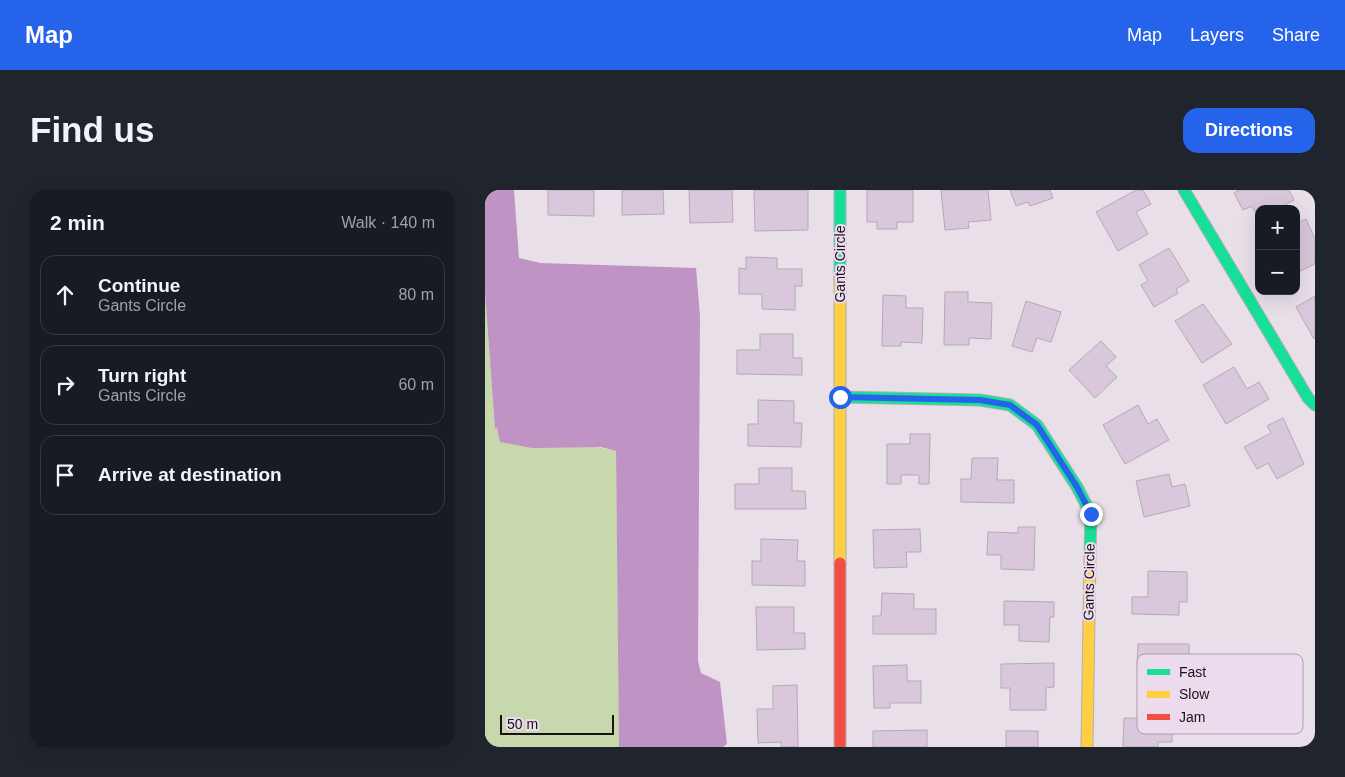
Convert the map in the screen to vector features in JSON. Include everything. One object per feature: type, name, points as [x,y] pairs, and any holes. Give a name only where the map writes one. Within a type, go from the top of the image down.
[{"type":"street","name":"Gants Circle","points":[[840,190],[840,747]]},
{"type":"street","points":[[1184,190],[1307,398],[1315,405]]},
{"type":"street","name":"Gants Circle","points":[[840,397],[980,400],[1010,405],[1037,425],[1077,487],[1091,514],[1087,747]]},
{"type":"green space","points":[[485,291],[497,427],[616,451],[619,747],[485,747]]},
{"type":"shaded area","points":[[485,190],[514,190],[519,258],[540,263],[696,268],[700,316],[698,661],[701,673],[720,682],[727,744],[723,747],[619,747],[616,451],[601,447],[532,448],[500,442],[497,428],[495,428],[485,291]]},
{"type":"building","points":[[548,190],[594,190],[594,216],[548,215]]},
{"type":"building","points":[[622,190],[663,190],[664,214],[622,215]]},
{"type":"building","points":[[689,190],[732,190],[733,222],[690,223]]},
{"type":"building","points":[[754,190],[808,190],[808,230],[755,231]]},
{"type":"building","points":[[867,190],[913,190],[913,222],[897,222],[897,229],[877,229],[877,222],[867,222]]},
{"type":"building","points":[[941,190],[988,190],[991,220],[968,222],[969,228],[945,230]]},
{"type":"building","points":[[1010,190],[1050,190],[1053,198],[1030,206],[1028,202],[1016,206]]},
{"type":"building","points":[[1136,190],[1143,190],[1151,204],[1136,212],[1148,234],[1118,251],[1096,212]]},
{"type":"building","points":[[1239,190],[1289,190],[1294,200],[1285,205],[1255,205],[1255,212],[1252,206],[1243,210],[1234,193]]},
{"type":"building","points":[[1306,219],[1315,239],[1315,264],[1300,271],[1300,250],[1300,222]]},
{"type":"building","points":[[1169,248],[1189,281],[1176,289],[1178,293],[1154,307],[1141,285],[1148,281],[1139,265]]},
{"type":"building","points":[[746,257],[777,258],[777,269],[802,269],[802,286],[795,286],[795,310],[762,309],[762,294],[739,294],[739,268],[746,269]]},
{"type":"building","points":[[945,292],[968,292],[968,302],[992,303],[991,339],[969,338],[969,345],[944,345]]},
{"type":"building","points":[[883,295],[906,296],[906,308],[923,308],[922,343],[901,342],[901,346],[882,346]]},
{"type":"building","points":[[1315,296],[1315,338],[1314,339],[1296,307]]},
{"type":"building","points":[[1026,301],[1061,312],[1051,342],[1037,338],[1032,352],[1012,346]]},
{"type":"building","points":[[1203,304],[1232,344],[1202,363],[1175,321]]},
{"type":"building","points":[[760,334],[793,334],[793,358],[802,358],[802,375],[737,374],[737,350],[760,350]]},
{"type":"building","points":[[1101,341],[1116,357],[1106,366],[1117,377],[1095,398],[1069,370]]},
{"type":"building","points":[[1234,367],[1247,389],[1259,382],[1269,399],[1226,424],[1203,385]]},
{"type":"building","points":[[758,400],[794,401],[794,423],[802,423],[801,447],[748,446],[748,424],[758,424]]},
{"type":"building","points":[[1138,405],[1148,424],[1157,419],[1169,440],[1125,464],[1103,425]]},
{"type":"building","points":[[1283,418],[1304,464],[1277,479],[1268,463],[1257,469],[1244,447],[1271,433],[1267,426]]},
{"type":"building","points":[[910,434],[930,434],[929,484],[919,484],[919,475],[901,475],[901,484],[887,484],[887,444],[910,444]]},
{"type":"building","points":[[972,458],[998,458],[997,480],[1014,480],[1014,503],[961,502],[961,479],[971,479]]},
{"type":"building","points":[[759,468],[792,468],[792,491],[805,491],[806,509],[735,509],[735,484],[759,484]]},
{"type":"building","points":[[1169,474],[1172,487],[1185,484],[1190,506],[1144,517],[1136,481]]},
{"type":"building","points":[[1018,527],[1035,527],[1034,570],[1001,569],[1001,555],[987,555],[988,532],[1018,533]]},
{"type":"building","points":[[920,529],[921,552],[906,552],[907,567],[874,568],[873,530]]},
{"type":"building","points":[[761,539],[798,540],[797,561],[805,561],[805,586],[752,585],[752,561],[761,561]]},
{"type":"building","points":[[1148,571],[1187,572],[1187,602],[1179,602],[1179,615],[1132,614],[1132,597],[1148,597]]},
{"type":"building","points":[[882,593],[914,594],[914,609],[936,609],[936,634],[873,634],[873,616],[881,616]]},
{"type":"building","points":[[1004,601],[1054,602],[1054,617],[1050,617],[1049,642],[1019,641],[1019,625],[1004,625]]},
{"type":"building","points":[[756,607],[794,607],[794,633],[805,633],[805,649],[757,650]]},
{"type":"building","points":[[1138,644],[1189,644],[1189,654],[1138,654]]},
{"type":"building","points":[[1054,663],[1054,687],[1046,688],[1046,710],[1010,710],[1010,688],[1001,688],[1001,664]]},
{"type":"building","points":[[907,665],[907,681],[921,681],[921,703],[890,703],[890,708],[874,708],[873,666]]},
{"type":"building","points":[[797,685],[798,747],[781,747],[781,742],[758,743],[757,709],[773,709],[773,686]]},
{"type":"building","points":[[1124,718],[1137,718],[1137,734],[1172,734],[1172,742],[1158,742],[1158,747],[1123,747]]},
{"type":"building","points":[[927,730],[927,747],[873,747],[873,731]]},
{"type":"building","points":[[1006,731],[1038,731],[1038,747],[1006,747]]},
{"type":"traffic: fast","points":[[840,190],[840,278]]},
{"type":"traffic: fast","points":[[1184,190],[1308,398],[1315,405]]},
{"type":"traffic: fast","points":[[840,397],[980,400],[1010,405],[1037,425],[1077,487],[1091,514],[1090,554]]},
{"type":"traffic: slow","points":[[840,278],[840,563]]},
{"type":"traffic: slow","points":[[1087,747],[1090,554]]},
{"type":"traffic: jam","points":[[840,563],[840,747]]},
{"type":"route","points":[[840,397],[980,400],[1010,405],[1037,425],[1077,487],[1091,514]]}]
